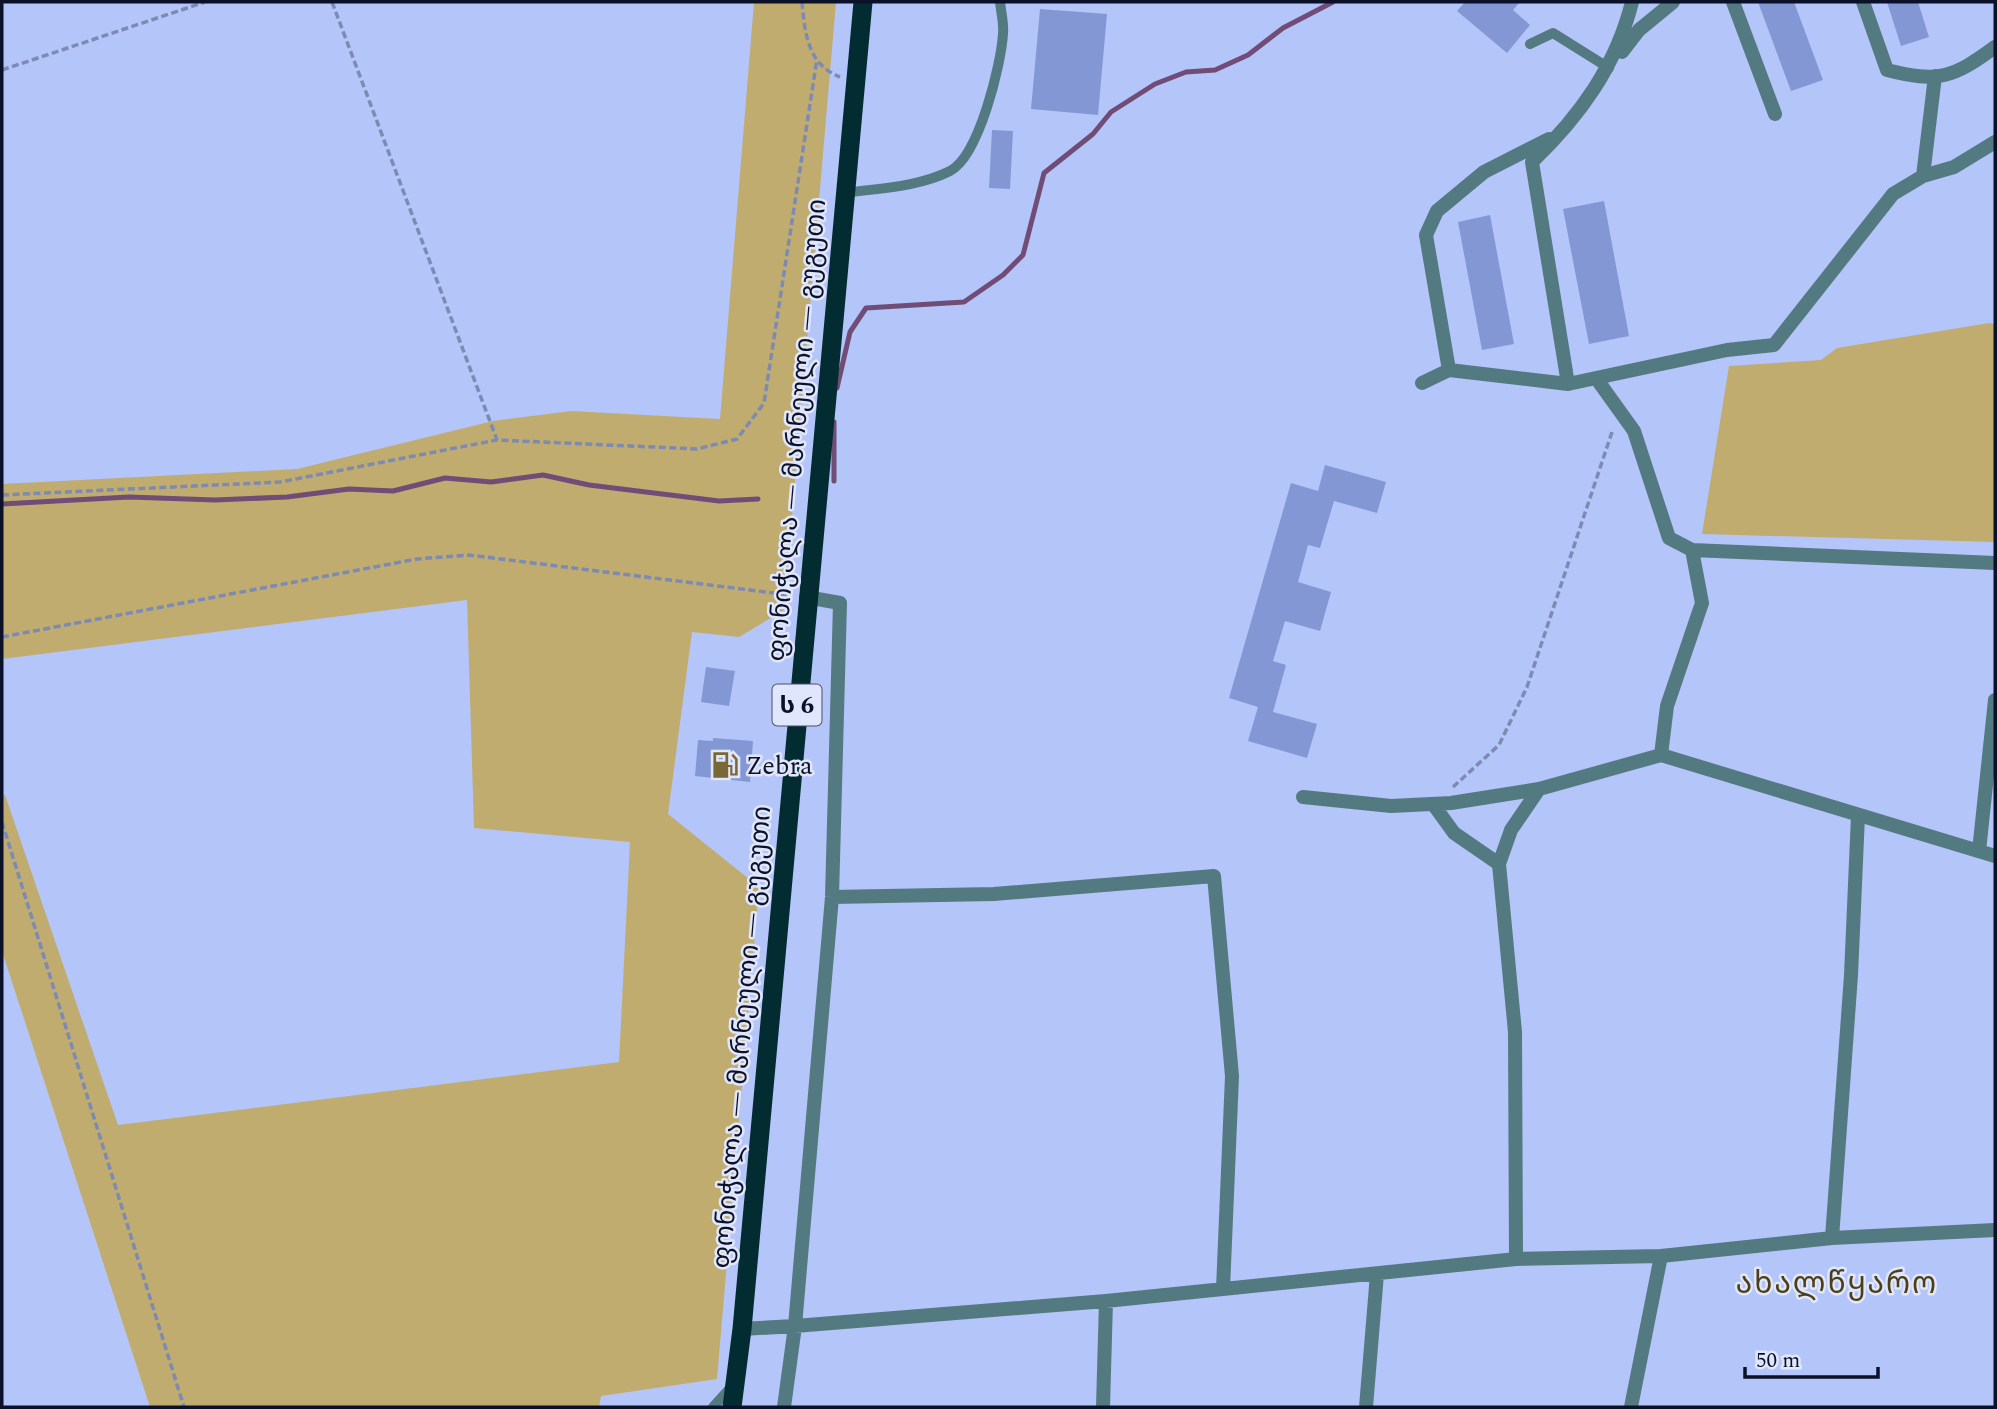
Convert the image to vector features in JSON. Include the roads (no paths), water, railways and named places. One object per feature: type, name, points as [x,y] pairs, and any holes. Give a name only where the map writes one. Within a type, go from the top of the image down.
[{"type":"highway","name":"ფონიჭალა — მარნეული — გუგუთი","points":[[732,1407],[742,1329],[806,597],[863,2]]},
{"type":"street","points":[[1609,68],[1624,34],[1632,2]]},
{"type":"street","points":[[1568,384],[1532,162],[1563,132],[1639,30],[1673,2]]},
{"type":"street","points":[[1733,2],[1775,114]]},
{"type":"street","points":[[1863,2],[1887,70],[1920,78],[1961,72],[1995,47]]},
{"type":"street","points":[[1923,176],[1935,76]]},
{"type":"street","points":[[1449,370],[1426,235],[1437,211],[1484,172],[1563,132]]},
{"type":"street","points":[[1422,383],[1449,370],[1568,384],[1727,350],[1774,345],[1893,194],[1923,176],[1954,167],[1995,142]]},
{"type":"street","points":[[1596,378],[1634,431],[1669,538],[1692,550],[1995,563]]},
{"type":"street","points":[[1661,755],[1667,706],[1702,603],[1692,550]]},
{"type":"street","points":[[784,1407],[795,1326],[832,897],[840,603],[806,597]]},
{"type":"street","points":[[1979,852],[1995,700]]},
{"type":"street","points":[[1303,797],[1391,806],[1433,804],[1539,789],[1661,755],[1995,856]]},
{"type":"street","points":[[1516,1259],[1515,1032],[1499,864],[1511,830],[1539,789]]},
{"type":"street","points":[[1433,804],[1454,833],[1499,864]]},
{"type":"street","points":[[1832,1238],[1851,975],[1858,816]]},
{"type":"street","points":[[832,897],[994,894],[1214,876],[1233,1076],[1223,1289]]},
{"type":"street","points":[[742,1329],[1106,1301],[1516,1259],[1661,1256],[1832,1238],[1995,1230]]},
{"type":"street","points":[[1631,1407],[1661,1256]]},
{"type":"street","points":[[1366,1407],[1377,1274]]},
{"type":"street","points":[[1103,1407],[1106,1301]]},
{"type":"lane","points":[[845,192],[921,182],[953,170],[971,146],[996,78],[1003,33],[1000,2]]},
{"type":"lane","points":[[1530,44],[1553,33],[1609,68]]},
{"type":"lane","points":[[713,1407],[734,1385]]},
{"type":"waterway","points":[[837,388],[850,332],[866,308],[964,302],[1003,275],[1023,255],[1044,173],[1093,134],[1111,112],[1155,84],[1186,72],[1215,70],[1248,55],[1283,28],[1333,2]]},
{"type":"waterway","points":[[834,422],[834,481]]},
{"type":"waterway","points":[[2,504],[129,497],[215,500],[287,497],[349,489],[393,491],[445,478],[491,482],[543,475],[589,485],[719,501],[758,499]]},
{"type":"place","name":"Zebra","points":[[725,765]]},
{"type":"district","name":"ახალწყარო","points":[[1837,1283]]}]
